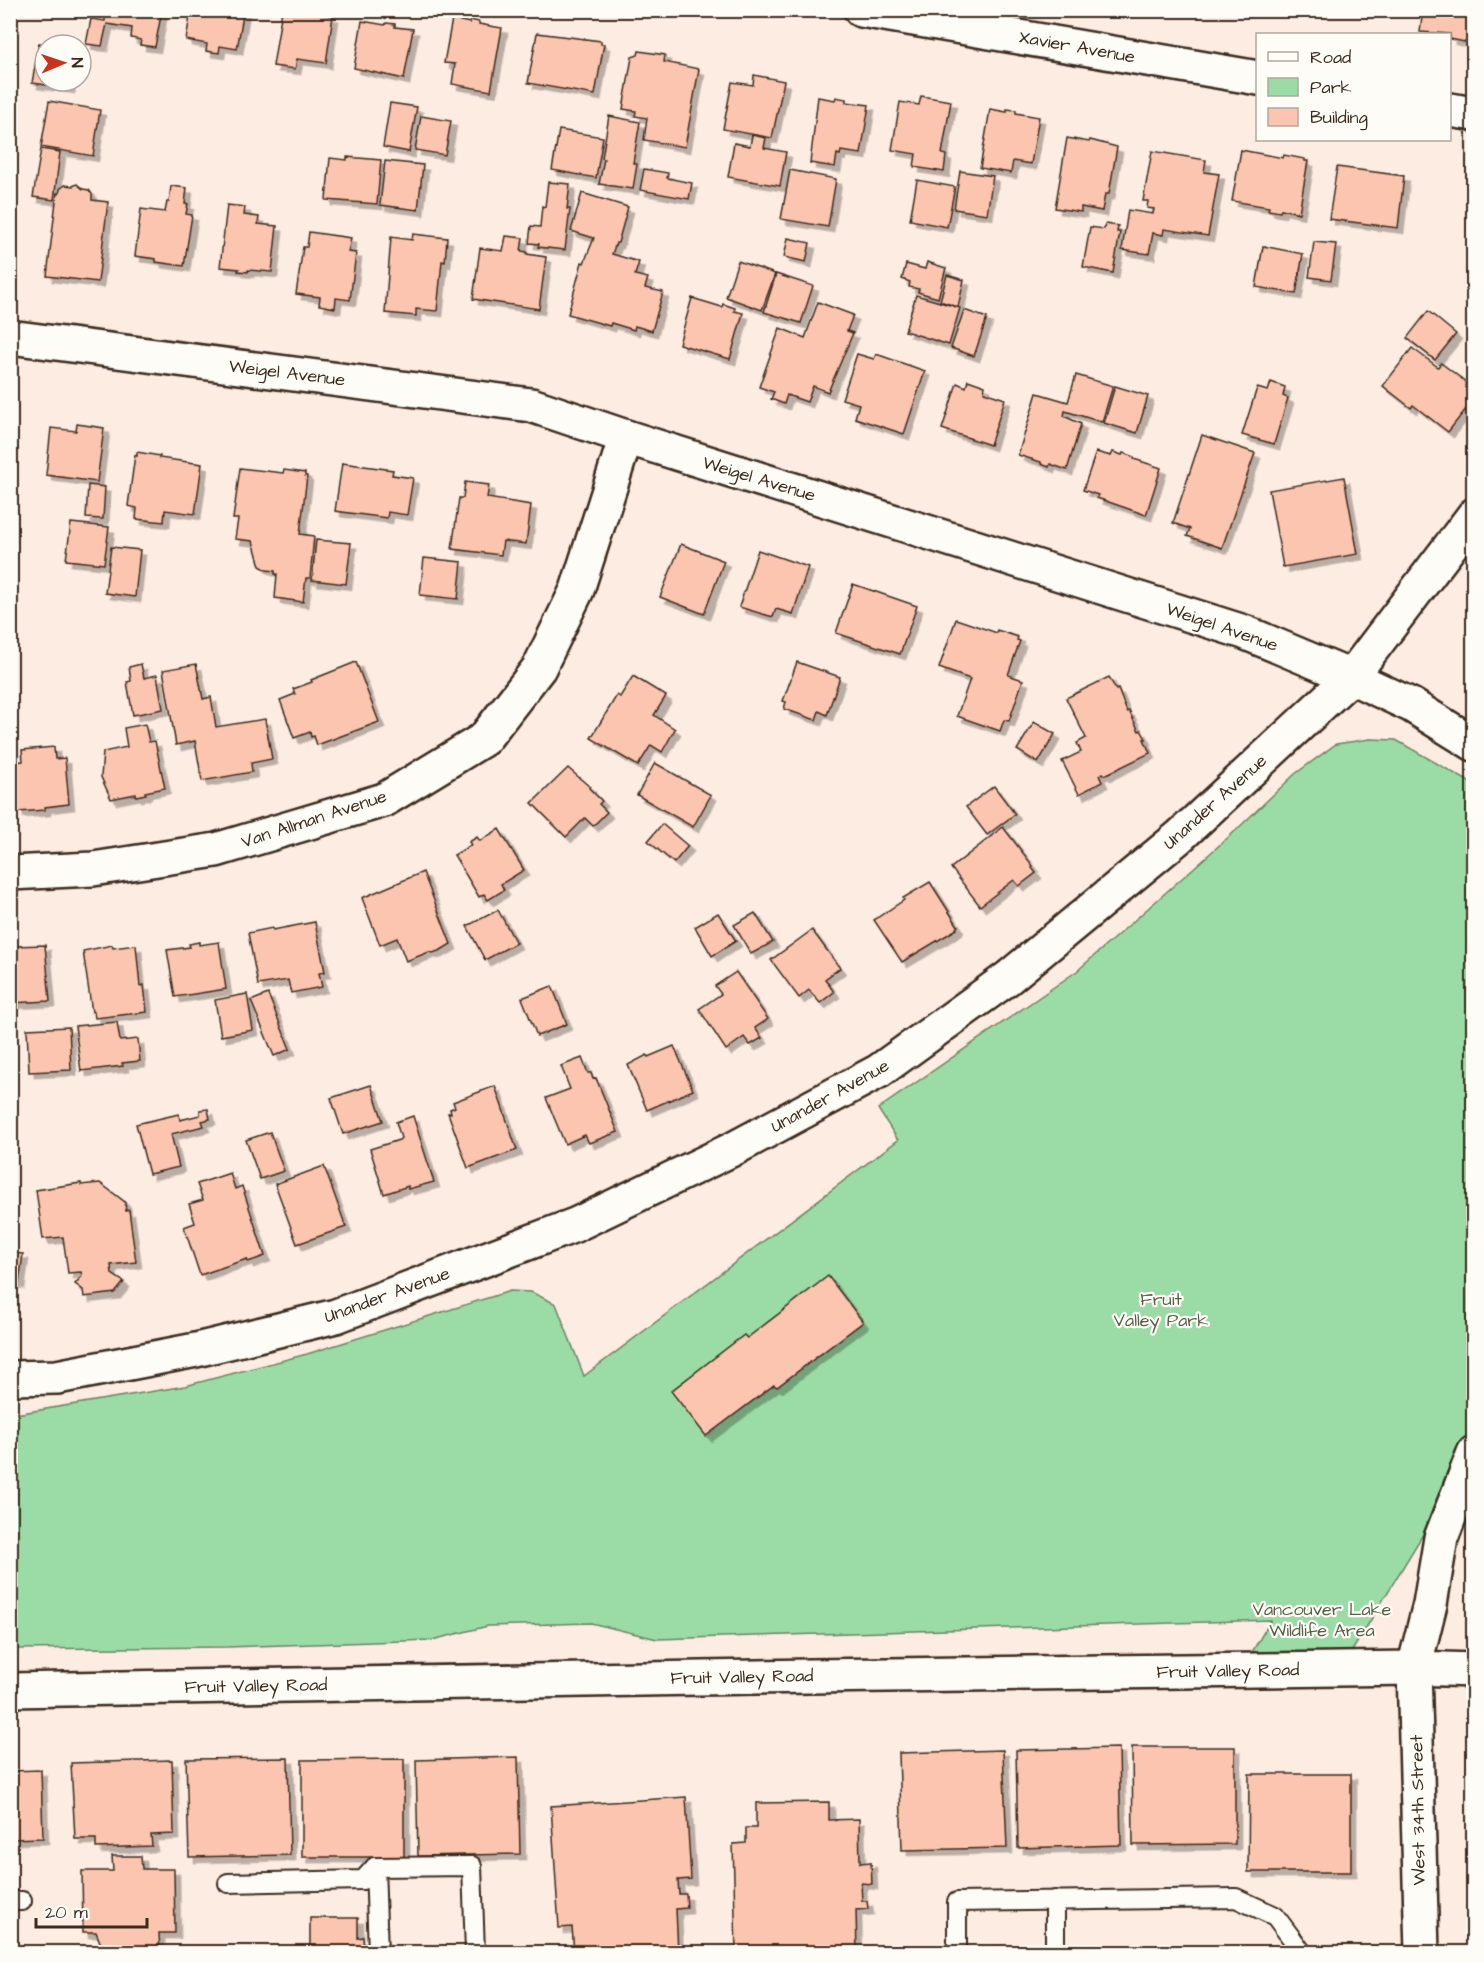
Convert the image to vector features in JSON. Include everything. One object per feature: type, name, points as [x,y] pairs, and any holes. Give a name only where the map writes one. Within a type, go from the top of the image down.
[{"type":"street","name":"Xavier Avenue","points":[[861,10],[1256,78]]},
{"type":"street","points":[[1451,110],[1473,114]]},
{"type":"street","name":"Weigel Avenue","points":[[10,337],[531,405],[1244,632],[1351,677],[1410,705],[1473,744]]},
{"type":"street","name":"Van Allman Avenue","points":[[10,873],[93,869],[216,850],[384,800],[484,739],[540,668],[572,599],[626,437]]},
{"type":"street","name":"Unander Avenue","points":[[10,1378],[57,1377],[196,1350],[336,1316],[575,1225],[735,1148],[879,1071],[1008,978],[1179,837],[1351,677],[1473,515]]},
{"type":"street","name":"West 34th Street","points":[[1422,1953],[1414,1668],[1430,1604],[1441,1538],[1473,1453]]},
{"type":"street","name":"Fruit Valley Road","points":[[10,1690],[810,1676],[1414,1668],[1473,1670]]},
{"type":"lane","points":[[228,1883],[363,1880],[375,1867],[472,1866],[475,1953]]},
{"type":"lane","points":[[375,1867],[378,1953]]},
{"type":"lane","points":[[957,1953],[957,1902],[1236,1898],[1275,1916],[1302,1953]]},
{"type":"lane","points":[[1055,1900],[1055,1953]]},
{"type":"green space","name":"Fruit Valley Park","points":[[1370,739],[1396,740],[1473,784],[1473,1452],[1338,1674],[1289,1674],[1252,1652],[1271,1620],[657,1639],[591,1623],[488,1626],[432,1640],[228,1647],[11,1649],[10,1415],[185,1386],[307,1354],[510,1291],[531,1292],[556,1304],[584,1376],[898,1140],[878,1109],[1077,971],[1232,834],[1295,774],[1336,744]]},
{"type":"building","points":[[106,10],[162,10],[155,47],[140,45],[141,40],[131,38],[132,28],[107,24],[102,46],[93,45],[93,33],[88,33],[91,19],[105,21]]},
{"type":"building","points":[[191,10],[244,10],[237,49],[220,46],[219,53],[206,51],[207,44],[186,40]]},
{"type":"building","points":[[282,10],[311,10],[310,12],[333,16],[326,63],[297,59],[295,69],[273,66]]},
{"type":"building","points":[[1423,10],[1474,10],[1470,43],[1451,39],[1451,33],[1420,32]]},
{"type":"building","points":[[452,19],[470,23],[470,20],[502,28],[491,91],[452,84],[455,64],[444,63]]},
{"type":"building","points":[[362,21],[385,25],[386,23],[395,24],[395,27],[413,29],[404,79],[354,68]]},
{"type":"building","points":[[537,33],[601,41],[601,44],[604,44],[595,95],[528,83]]},
{"type":"building","points":[[639,51],[665,55],[664,62],[699,69],[685,147],[644,140],[647,118],[635,116],[636,111],[623,109],[632,57],[638,55]]},
{"type":"building","points":[[754,75],[784,81],[772,138],[723,129],[732,82],[753,85]]},
{"type":"building","points":[[921,96],[951,101],[942,154],[946,155],[944,172],[914,167],[916,154],[892,150],[900,102],[919,105]]},
{"type":"building","points":[[818,97],[835,100],[836,97],[846,99],[846,102],[869,105],[861,154],[841,151],[840,155],[837,154],[835,167],[810,163]]},
{"type":"building","points":[[49,101],[100,110],[93,156],[41,147]]},
{"type":"building","points":[[390,103],[417,107],[409,152],[383,147]]},
{"type":"building","points":[[990,109],[1007,112],[1007,109],[1016,110],[1016,113],[1039,117],[1031,164],[1013,161],[1011,173],[980,168]]},
{"type":"building","points":[[421,116],[451,121],[445,155],[415,150]]},
{"type":"building","points":[[609,116],[640,122],[633,163],[637,164],[633,189],[599,184]]},
{"type":"building","points":[[559,130],[603,137],[596,178],[552,170]]},
{"type":"building","points":[[752,135],[766,138],[764,148],[786,152],[780,186],[728,177],[734,143],[750,146]]},
{"type":"building","points":[[1067,138],[1089,142],[1090,140],[1117,147],[1109,194],[1105,194],[1102,211],[1081,207],[1081,212],[1055,208]]},
{"type":"building","points":[[41,149],[60,152],[54,200],[33,197]]},
{"type":"building","points":[[1241,150],[1283,158],[1284,155],[1308,161],[1299,213],[1281,209],[1280,212],[1268,210],[1269,207],[1232,201]]},
{"type":"building","points":[[1152,151],[1206,160],[1204,172],[1219,174],[1208,236],[1164,229],[1163,235],[1153,233],[1149,254],[1122,250],[1128,210],[1153,214],[1154,209],[1147,208],[1148,201],[1143,201]]},
{"type":"building","points":[[347,157],[381,160],[377,204],[326,200],[330,158],[347,160]]},
{"type":"building","points":[[385,161],[423,165],[418,210],[380,205]]},
{"type":"building","points":[[1337,167],[1404,176],[1398,228],[1329,219]]},
{"type":"building","points":[[644,169],[668,173],[667,178],[692,183],[689,199],[640,190]]},
{"type":"building","points":[[790,170],[836,179],[828,227],[781,219]]},
{"type":"building","points":[[960,171],[993,176],[987,214],[954,209]]},
{"type":"building","points":[[917,180],[955,187],[947,227],[910,220]]},
{"type":"building","points":[[548,182],[570,184],[567,209],[570,209],[565,250],[538,247],[539,244],[529,243],[531,226],[540,227]]},
{"type":"building","points":[[77,184],[89,190],[92,200],[108,202],[98,282],[47,276],[57,193],[59,194],[60,189],[65,185]]},
{"type":"building","points":[[171,186],[187,188],[186,214],[192,215],[184,266],[135,256],[141,209],[165,212]]},
{"type":"building","points":[[582,193],[628,207],[618,243],[612,254],[639,262],[635,275],[648,278],[645,288],[663,292],[652,331],[635,326],[634,330],[611,323],[610,326],[568,314],[582,262],[584,263],[594,238],[571,231]]},
{"type":"building","points":[[227,205],[245,207],[244,215],[259,217],[258,224],[277,226],[272,272],[248,270],[248,272],[220,267]]},
{"type":"building","points":[[1105,224],[1118,226],[1117,232],[1120,232],[1113,273],[1083,267],[1090,227],[1104,229]]},
{"type":"building","points":[[309,232],[351,238],[348,252],[356,253],[350,300],[336,298],[335,308],[319,305],[320,297],[296,294],[303,247],[307,247]]},
{"type":"building","points":[[413,234],[447,238],[445,262],[442,261],[437,311],[416,309],[416,316],[385,313],[391,237],[412,240]]},
{"type":"building","points":[[506,236],[523,238],[521,251],[546,257],[539,309],[473,299],[480,248],[503,251]]},
{"type":"building","points":[[788,238],[810,243],[806,262],[784,257]]},
{"type":"building","points":[[1314,242],[1336,244],[1331,280],[1309,277]]},
{"type":"building","points":[[1263,246],[1303,254],[1296,294],[1256,287]]},
{"type":"building","points":[[738,261],[775,274],[762,310],[726,297]]},
{"type":"building","points":[[927,262],[946,268],[938,298],[918,292],[919,289],[909,287],[910,282],[902,279],[906,264],[925,269]]},
{"type":"building","points":[[776,274],[813,286],[801,323],[764,312]]},
{"type":"building","points":[[947,275],[964,280],[958,307],[940,301]]},
{"type":"building","points":[[916,295],[960,308],[949,345],[905,331]]},
{"type":"building","points":[[692,298],[722,307],[723,304],[735,308],[734,311],[743,313],[730,359],[679,344]]},
{"type":"building","points":[[818,302],[853,315],[847,331],[853,333],[828,392],[813,386],[807,402],[787,395],[784,404],[771,399],[774,392],[759,387],[780,328],[805,338]]},
{"type":"building","points":[[964,310],[987,318],[974,356],[951,348]]},
{"type":"building","points":[[1428,311],[1456,334],[1435,360],[1407,338]]},
{"type":"building","points":[[1412,348],[1438,367],[1441,363],[1474,388],[1474,399],[1448,432],[1413,405],[1411,408],[1383,386]]},
{"type":"building","points":[[857,354],[874,359],[876,354],[925,371],[904,434],[855,418],[859,404],[842,399]]},
{"type":"building","points":[[1076,375],[1113,386],[1102,422],[1065,411],[1064,416],[1081,424],[1067,470],[1050,464],[1049,467],[1018,455],[1037,393],[1068,402]]},
{"type":"building","points":[[968,380],[985,386],[984,392],[1005,399],[990,445],[942,429],[957,383],[966,387]]},
{"type":"building","points":[[1271,382],[1285,387],[1283,396],[1288,398],[1274,444],[1242,435],[1257,388],[1268,391]]},
{"type":"building","points":[[1115,386],[1148,396],[1137,433],[1104,423]]},
{"type":"building","points":[[77,424],[104,428],[97,482],[46,475],[51,428],[76,431]]},
{"type":"building","points":[[1202,435],[1255,453],[1222,548],[1187,536],[1190,529],[1173,523]]},
{"type":"building","points":[[137,452],[160,456],[159,458],[202,464],[195,514],[165,510],[164,522],[136,519],[137,508],[128,506]]},
{"type":"building","points":[[1096,452],[1111,456],[1113,452],[1122,455],[1123,453],[1161,468],[1146,515],[1097,498],[1098,495],[1083,490]]},
{"type":"building","points":[[342,463],[393,470],[392,475],[413,478],[407,515],[388,512],[387,518],[335,511]]},
{"type":"building","points":[[240,468],[283,473],[284,470],[305,473],[307,476],[300,534],[314,536],[310,578],[306,578],[303,602],[275,598],[277,574],[275,571],[260,566],[253,541],[235,539],[238,519],[233,519]]},
{"type":"building","points":[[1344,477],[1358,554],[1283,567],[1269,490]]},
{"type":"building","points":[[465,482],[489,485],[487,498],[531,505],[526,544],[503,541],[501,555],[452,549],[459,498],[463,498]]},
{"type":"building","points":[[88,485],[105,487],[103,519],[86,518]]},
{"type":"building","points":[[71,523],[109,527],[104,564],[66,560]]},
{"type":"building","points":[[316,540],[351,543],[346,584],[312,580]]},
{"type":"building","points":[[681,544],[724,561],[704,614],[660,597]]},
{"type":"building","points":[[111,547],[140,550],[135,597],[105,593]]},
{"type":"building","points":[[758,550],[808,567],[793,614],[776,609],[773,617],[739,607]]},
{"type":"building","points":[[424,558],[462,562],[458,599],[420,595]]},
{"type":"building","points":[[853,584],[917,606],[900,654],[836,633]]},
{"type":"building","points":[[956,619],[997,633],[997,630],[1018,637],[1017,640],[1020,641],[1008,675],[1023,680],[1009,721],[1004,720],[1000,731],[957,716],[970,679],[939,668]]},
{"type":"building","points":[[356,662],[379,722],[317,745],[310,732],[294,738],[280,700],[295,694],[293,689],[312,682],[311,680]]},
{"type":"building","points":[[797,662],[840,677],[827,715],[819,711],[816,720],[784,709],[786,702],[783,701]]},
{"type":"building","points":[[141,664],[144,678],[157,675],[163,709],[133,715],[127,682],[131,681],[129,667]]},
{"type":"building","points":[[196,664],[203,699],[211,697],[216,727],[265,719],[272,759],[251,763],[252,772],[202,781],[195,741],[176,745],[163,670]]},
{"type":"building","points":[[633,676],[666,696],[654,715],[675,729],[662,752],[651,745],[638,766],[591,738],[617,695],[620,697]]},
{"type":"building","points":[[1109,677],[1116,690],[1118,689],[1127,712],[1129,711],[1139,731],[1141,730],[1146,739],[1144,739],[1150,753],[1105,775],[1103,773],[1099,775],[1102,782],[1079,794],[1062,761],[1081,752],[1077,743],[1086,738],[1066,698]]},
{"type":"building","points":[[1034,722],[1055,734],[1038,763],[1017,750]]},
{"type":"building","points":[[145,724],[149,742],[155,741],[165,788],[145,792],[146,794],[111,799],[101,777],[103,752],[127,747],[124,728]]},
{"type":"building","points":[[54,747],[55,759],[65,758],[69,804],[45,807],[45,810],[18,812],[14,762],[23,761],[22,750]]},
{"type":"building","points":[[655,763],[711,795],[693,827],[637,795]]},
{"type":"building","points":[[568,768],[590,787],[602,801],[599,804],[607,812],[593,826],[585,818],[566,837],[532,803]]},
{"type":"building","points":[[994,786],[1015,814],[987,835],[966,807]]},
{"type":"building","points":[[662,824],[688,846],[674,863],[648,841]]},
{"type":"building","points":[[1003,827],[1036,873],[1019,886],[1014,880],[980,906],[951,868]]},
{"type":"building","points":[[499,829],[524,870],[501,884],[504,890],[488,900],[484,894],[479,897],[454,855],[471,845],[469,842],[477,837],[480,841]]},
{"type":"building","points":[[423,872],[451,944],[441,950],[406,961],[397,938],[380,945],[362,898]]},
{"type":"building","points":[[930,882],[958,926],[957,929],[902,962],[874,920],[904,900],[903,898]]},
{"type":"building","points":[[498,910],[516,943],[485,960],[467,926]]},
{"type":"building","points":[[718,913],[736,941],[712,956],[695,927]]},
{"type":"building","points":[[755,913],[773,942],[751,954],[734,925]]},
{"type":"building","points":[[315,922],[325,972],[319,973],[322,987],[291,993],[288,980],[258,985],[248,933]]},
{"type":"building","points":[[812,930],[840,968],[825,979],[834,992],[820,1003],[809,990],[799,998],[771,960]]},
{"type":"building","points":[[199,942],[199,945],[219,942],[226,989],[175,997],[167,950],[190,947],[189,944]]},
{"type":"building","points":[[45,945],[50,1001],[10,1003],[10,954],[15,954],[14,946]]},
{"type":"building","points":[[112,945],[113,948],[136,945],[140,986],[144,985],[147,1012],[95,1018],[92,1012],[83,951]]},
{"type":"building","points":[[736,972],[768,1019],[755,1028],[762,1038],[750,1045],[744,1037],[726,1050],[699,1009],[721,994],[715,986]]},
{"type":"building","points":[[552,986],[567,1024],[537,1036],[522,998]]},
{"type":"building","points":[[247,994],[253,1030],[221,1036],[215,1000]]},
{"type":"building","points":[[268,994],[290,1049],[274,1056],[251,1001]]},
{"type":"building","points":[[117,1022],[120,1041],[138,1039],[140,1061],[122,1063],[123,1066],[81,1071],[75,1026]]},
{"type":"building","points":[[69,1027],[71,1070],[29,1072],[27,1029]]},
{"type":"building","points":[[674,1046],[693,1090],[647,1110],[628,1065],[647,1055],[648,1057]]},
{"type":"building","points":[[582,1058],[588,1073],[591,1073],[593,1079],[596,1078],[618,1132],[589,1143],[585,1135],[565,1144],[546,1098],[570,1089],[561,1066]]},
{"type":"building","points":[[371,1085],[383,1121],[343,1134],[331,1098]]},
{"type":"building","points":[[495,1086],[517,1150],[468,1168],[448,1113],[451,1113],[450,1109],[455,1107],[453,1102]]},
{"type":"building","points":[[208,1109],[210,1119],[202,1121],[204,1126],[171,1134],[179,1167],[149,1174],[136,1124],[179,1114],[180,1120],[200,1115],[200,1110]]},
{"type":"building","points":[[413,1116],[434,1182],[408,1189],[408,1186],[384,1194],[370,1149],[399,1140],[401,1138],[396,1122]]},
{"type":"building","points":[[270,1132],[284,1171],[260,1179],[246,1140]]},
{"type":"building","points":[[324,1166],[346,1227],[297,1244],[275,1184]]},
{"type":"building","points":[[230,1173],[235,1189],[242,1186],[265,1256],[248,1262],[247,1259],[200,1275],[184,1227],[195,1223],[189,1204],[203,1200],[197,1184]]},
{"type":"building","points":[[81,1183],[81,1185],[100,1183],[125,1202],[126,1211],[129,1210],[136,1262],[111,1265],[112,1274],[124,1282],[115,1293],[84,1297],[83,1290],[75,1284],[82,1276],[81,1272],[68,1273],[63,1237],[43,1239],[36,1190]]},
{"type":"building","points":[[10,1253],[23,1254],[19,1283],[10,1282]]},
{"type":"building","points":[[828,1276],[863,1322],[777,1387],[774,1385],[706,1436],[671,1391],[744,1335],[747,1338]]},
{"type":"building","points":[[1132,1747],[1235,1747],[1235,1844],[1133,1845]]},
{"type":"building","points":[[1119,1748],[1121,1845],[1018,1848],[1016,1750]]},
{"type":"building","points":[[1003,1750],[1007,1848],[902,1850],[899,1753]]},
{"type":"building","points":[[518,1757],[520,1854],[418,1856],[416,1760]]},
{"type":"building","points":[[288,1758],[290,1855],[189,1857],[186,1759]]},
{"type":"building","points":[[404,1759],[404,1857],[302,1857],[302,1760]]},
{"type":"building","points":[[172,1760],[174,1834],[151,1835],[152,1846],[96,1848],[96,1839],[75,1839],[71,1763]]},
{"type":"building","points":[[41,1770],[43,1838],[10,1839],[10,1771]]},
{"type":"building","points":[[1249,1774],[1351,1774],[1351,1872],[1248,1872]]},
{"type":"building","points":[[686,1797],[691,1879],[678,1880],[679,1894],[686,1894],[687,1908],[676,1909],[678,1952],[574,1952],[572,1927],[559,1928],[551,1806]]},
{"type":"building","points":[[829,1802],[829,1820],[859,1819],[860,1863],[871,1862],[872,1884],[861,1883],[862,1901],[867,1901],[868,1909],[856,1910],[857,1952],[736,1952],[733,1844],[746,1843],[746,1828],[756,1828],[756,1803]]},
{"type":"building","points":[[112,1856],[141,1856],[142,1869],[174,1869],[175,1933],[159,1933],[160,1952],[104,1952],[96,1932],[83,1932],[82,1871],[113,1871]]},
{"type":"building","points":[[310,1918],[358,1918],[358,1938],[363,1937],[364,1952],[310,1952]]},
{"type":"park label","name":"Vancouver Lake Wildlife Area","points":[[1322,1619]]}]
